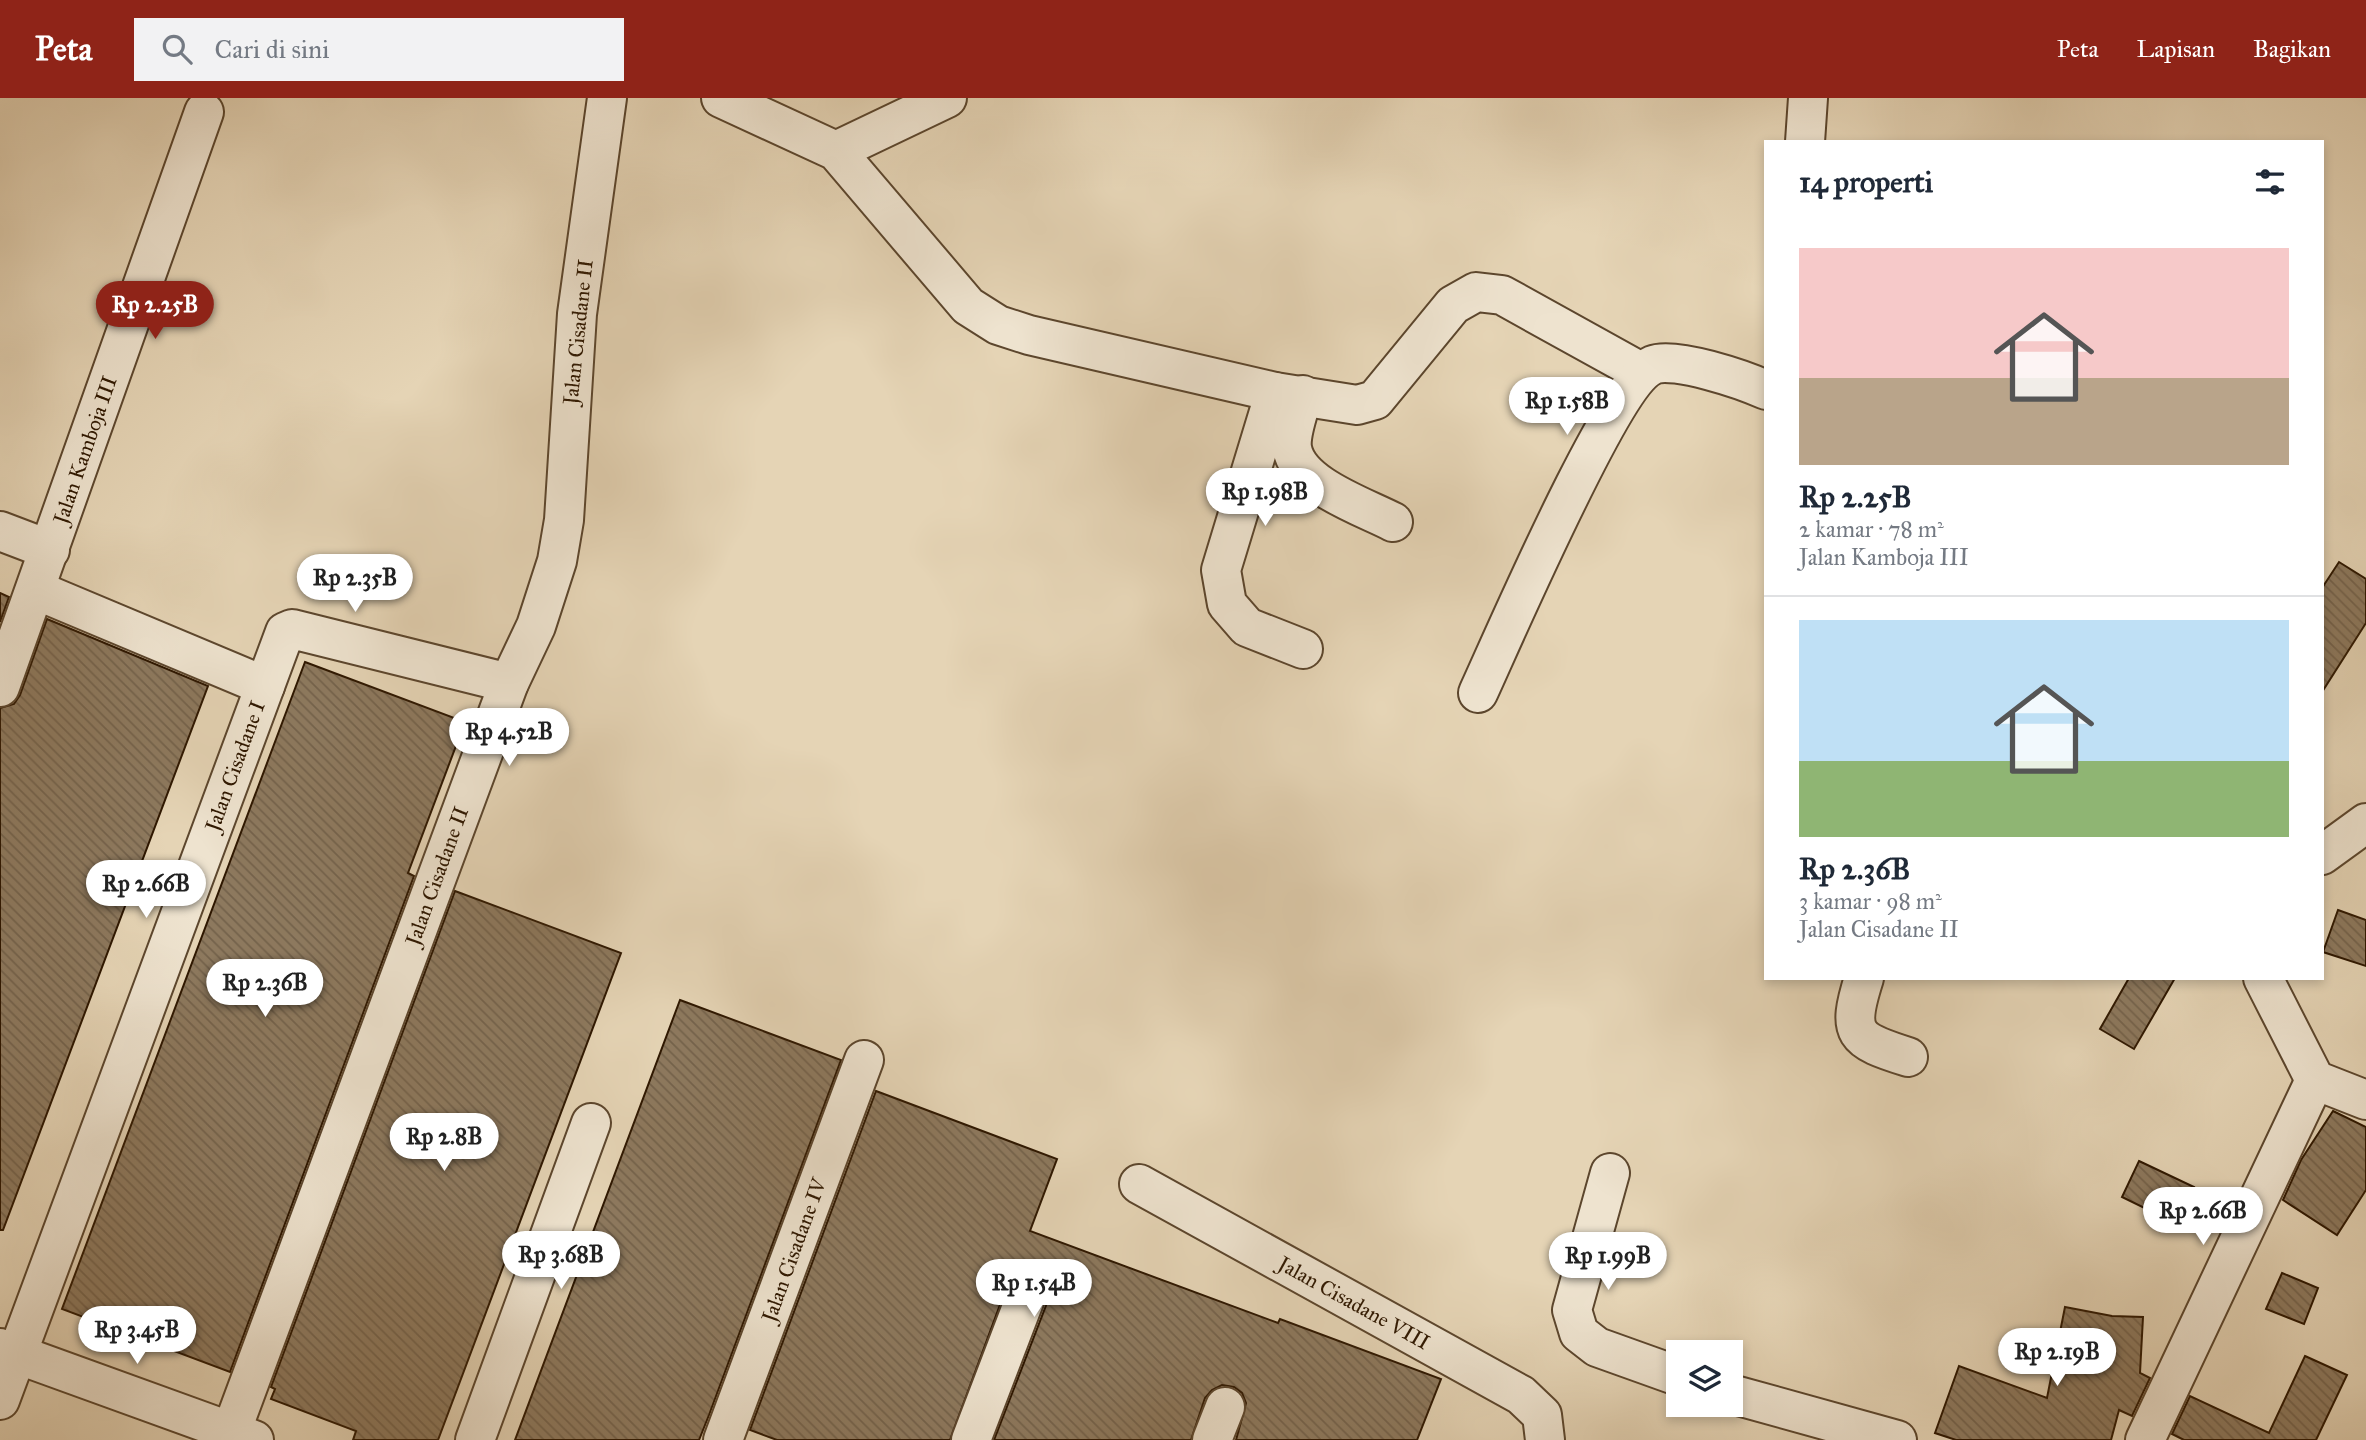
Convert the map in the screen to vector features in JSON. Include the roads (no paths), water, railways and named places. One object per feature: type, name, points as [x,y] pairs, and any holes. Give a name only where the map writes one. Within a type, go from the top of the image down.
[{"type":"street","name":"Jalan Cisadane II","points":[[242,1436],[509,683],[544,602],[557,561],[564,520],[578,314],[607,98]]},
{"type":"street","points":[[721,98],[835,151],[978,315],[998,326],[1289,393],[1357,405],[1374,400],[1453,304],[1476,292],[1502,295],[1641,372]]},
{"type":"street","points":[[835,151],[947,98]]},
{"type":"street","points":[[1805,140],[1808,98]]},
{"type":"street","name":"Jalan Kamboja III","points":[[0,687],[204,112]]},
{"type":"street","points":[[1478,692],[1601,433],[1641,372],[1655,364],[1672,362],[1764,389]]},
{"type":"street","points":[[1289,393],[1291,445],[1297,467],[1312,481],[1393,522]]},
{"type":"street","points":[[1289,393],[1221,570],[1227,604],[1247,626],[1303,649]]},
{"type":"street","points":[[0,531],[50,550]]},
{"type":"street","name":"Jalan Cisadane I","points":[[0,1401],[9,1351],[265,686],[36,590]]},
{"type":"street","points":[[265,686],[285,632],[292,629],[509,683]]},
{"type":"street","points":[[2324,854],[2366,822]]},
{"type":"street","points":[[1863,980],[1854,1009],[1857,1030],[1869,1045],[1908,1057]]},
{"type":"street","points":[[2264,980],[2315,1080],[2366,1100]]},
{"type":"street","name":"Jalan Cisadane IV","points":[[723,1440],[864,1060]]},
{"type":"street","points":[[2146,1440],[2315,1080]]},
{"type":"street","points":[[475,1440],[591,1122]]},
{"type":"street","points":[[1610,1173],[1572,1310],[1579,1333],[1597,1347],[1666,1372]]},
{"type":"street","name":"Jalan Cisadane VIII","points":[[1139,1184],[1521,1395],[1542,1415],[1545,1440]]},
{"type":"street","points":[[971,1440],[1031,1283]]},
{"type":"street","points":[[9,1351],[242,1436]]},
{"type":"street","points":[[1743,1397],[1897,1440]]}]
